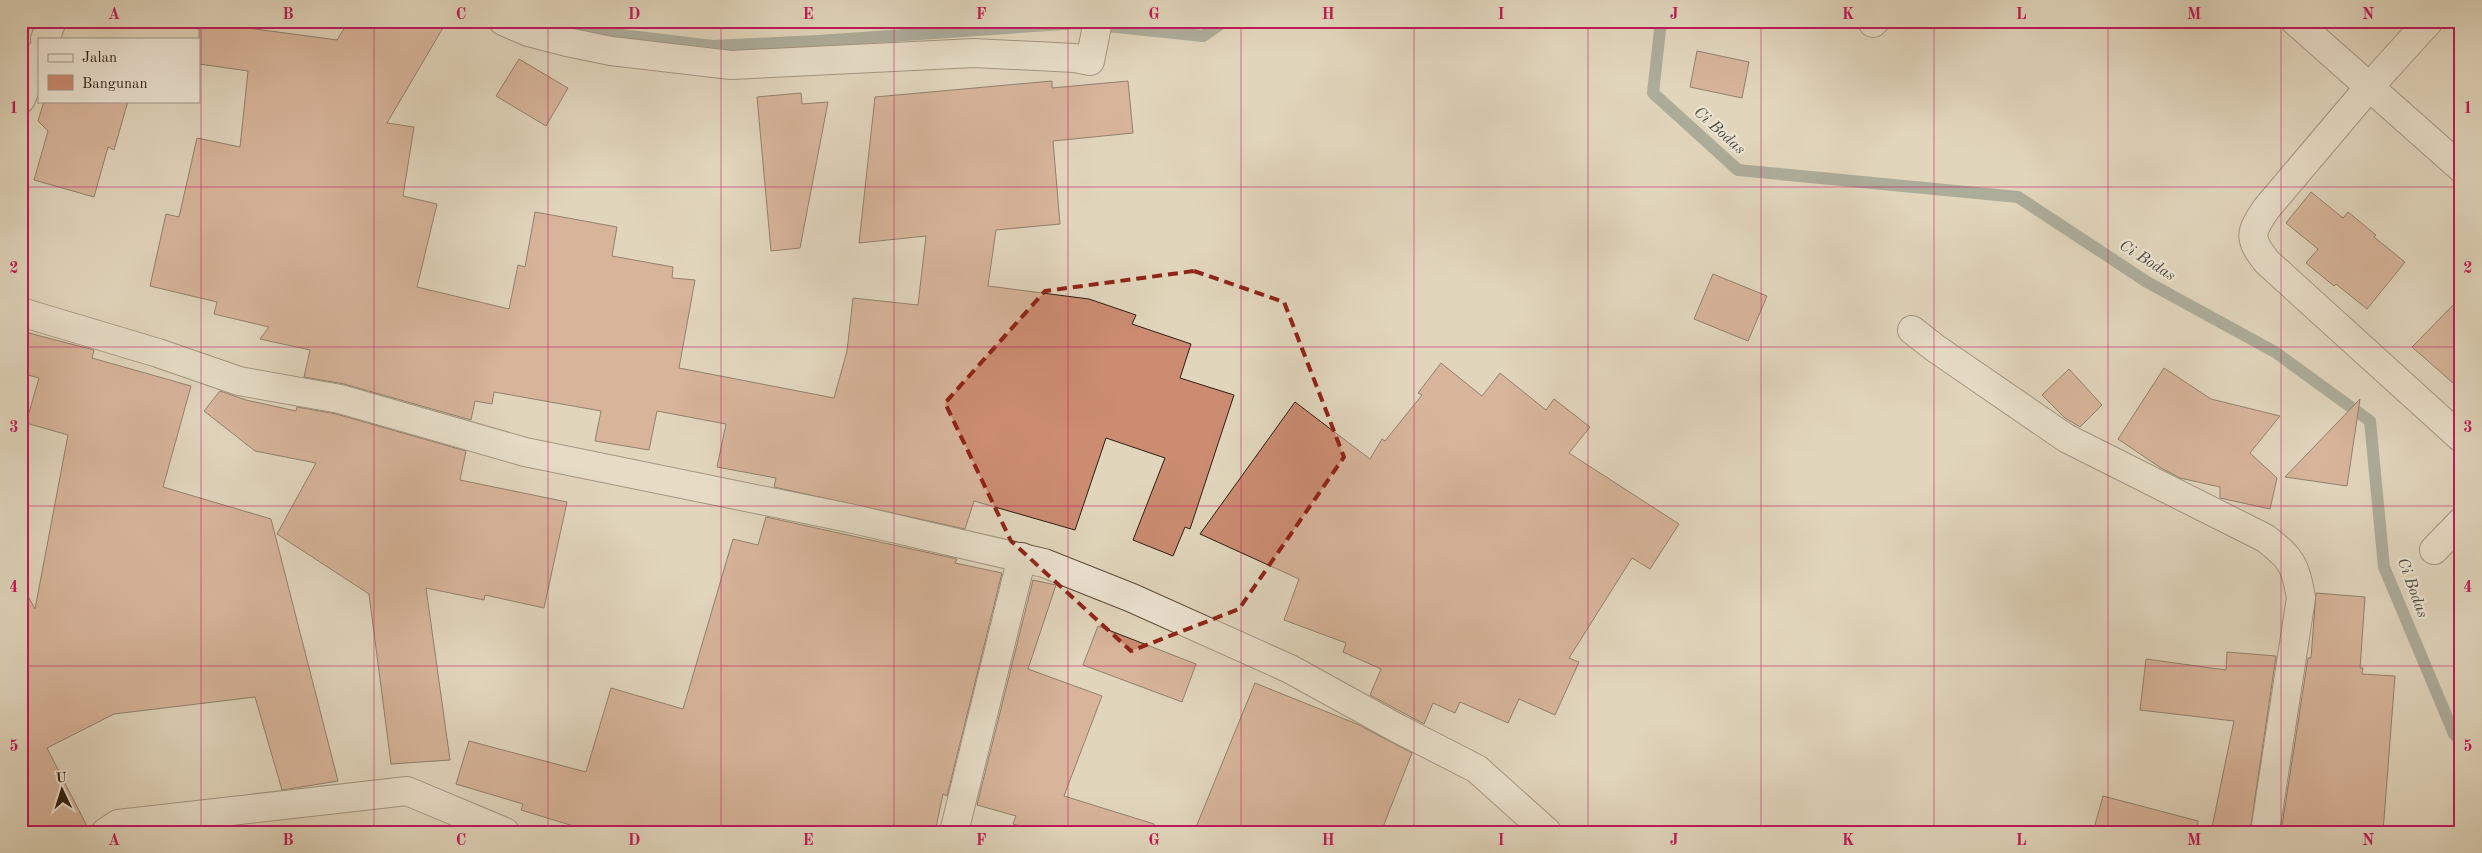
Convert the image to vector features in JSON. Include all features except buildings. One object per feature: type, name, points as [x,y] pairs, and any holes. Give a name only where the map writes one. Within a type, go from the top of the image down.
[{"type":"street","points":[[45,38],[52,21]]},
{"type":"street","points":[[503,21],[528,32],[611,51],[731,65],[974,53],[1090,60],[1096,32]]},
{"type":"street","points":[[2295,21],[2461,168]]},
{"type":"street","points":[[2429,21],[2370,86],[2266,208],[2254,227],[2254,246],[2267,262],[2461,438]]},
{"type":"street","points":[[21,99],[38,56]]},
{"type":"street","points":[[21,312],[158,353],[239,381],[340,399],[525,452],[771,501],[1044,563],[1132,598],[1290,669],[1388,724],[1477,769],[1547,832]]},
{"type":"street","points":[[1912,330],[1935,348],[2066,438],[2265,538],[2288,556],[2297,577],[2301,598],[2265,832]]},
{"type":"street","points":[[2434,550],[2461,522]]},
{"type":"street","points":[[954,832],[1022,557]]},
{"type":"street","points":[[106,832],[118,824],[408,791],[505,832]]},
{"type":"highlighted area","points":[[1194,271],[1284,302],[1344,457],[1239,609],[1131,651],[1011,541],[945,403],[1045,291]]},
{"type":"waterway","name":"Ci Bodas","points":[[543,21],[554,27],[713,46],[818,41],[1078,23],[1203,36],[1225,21]]},
{"type":"waterway","name":"Ci Bodas","points":[[1661,21],[1653,93],[1738,170],[2018,197],[2147,282],[2275,352],[2370,421],[2384,567],[2454,734],[2461,741]]}]
